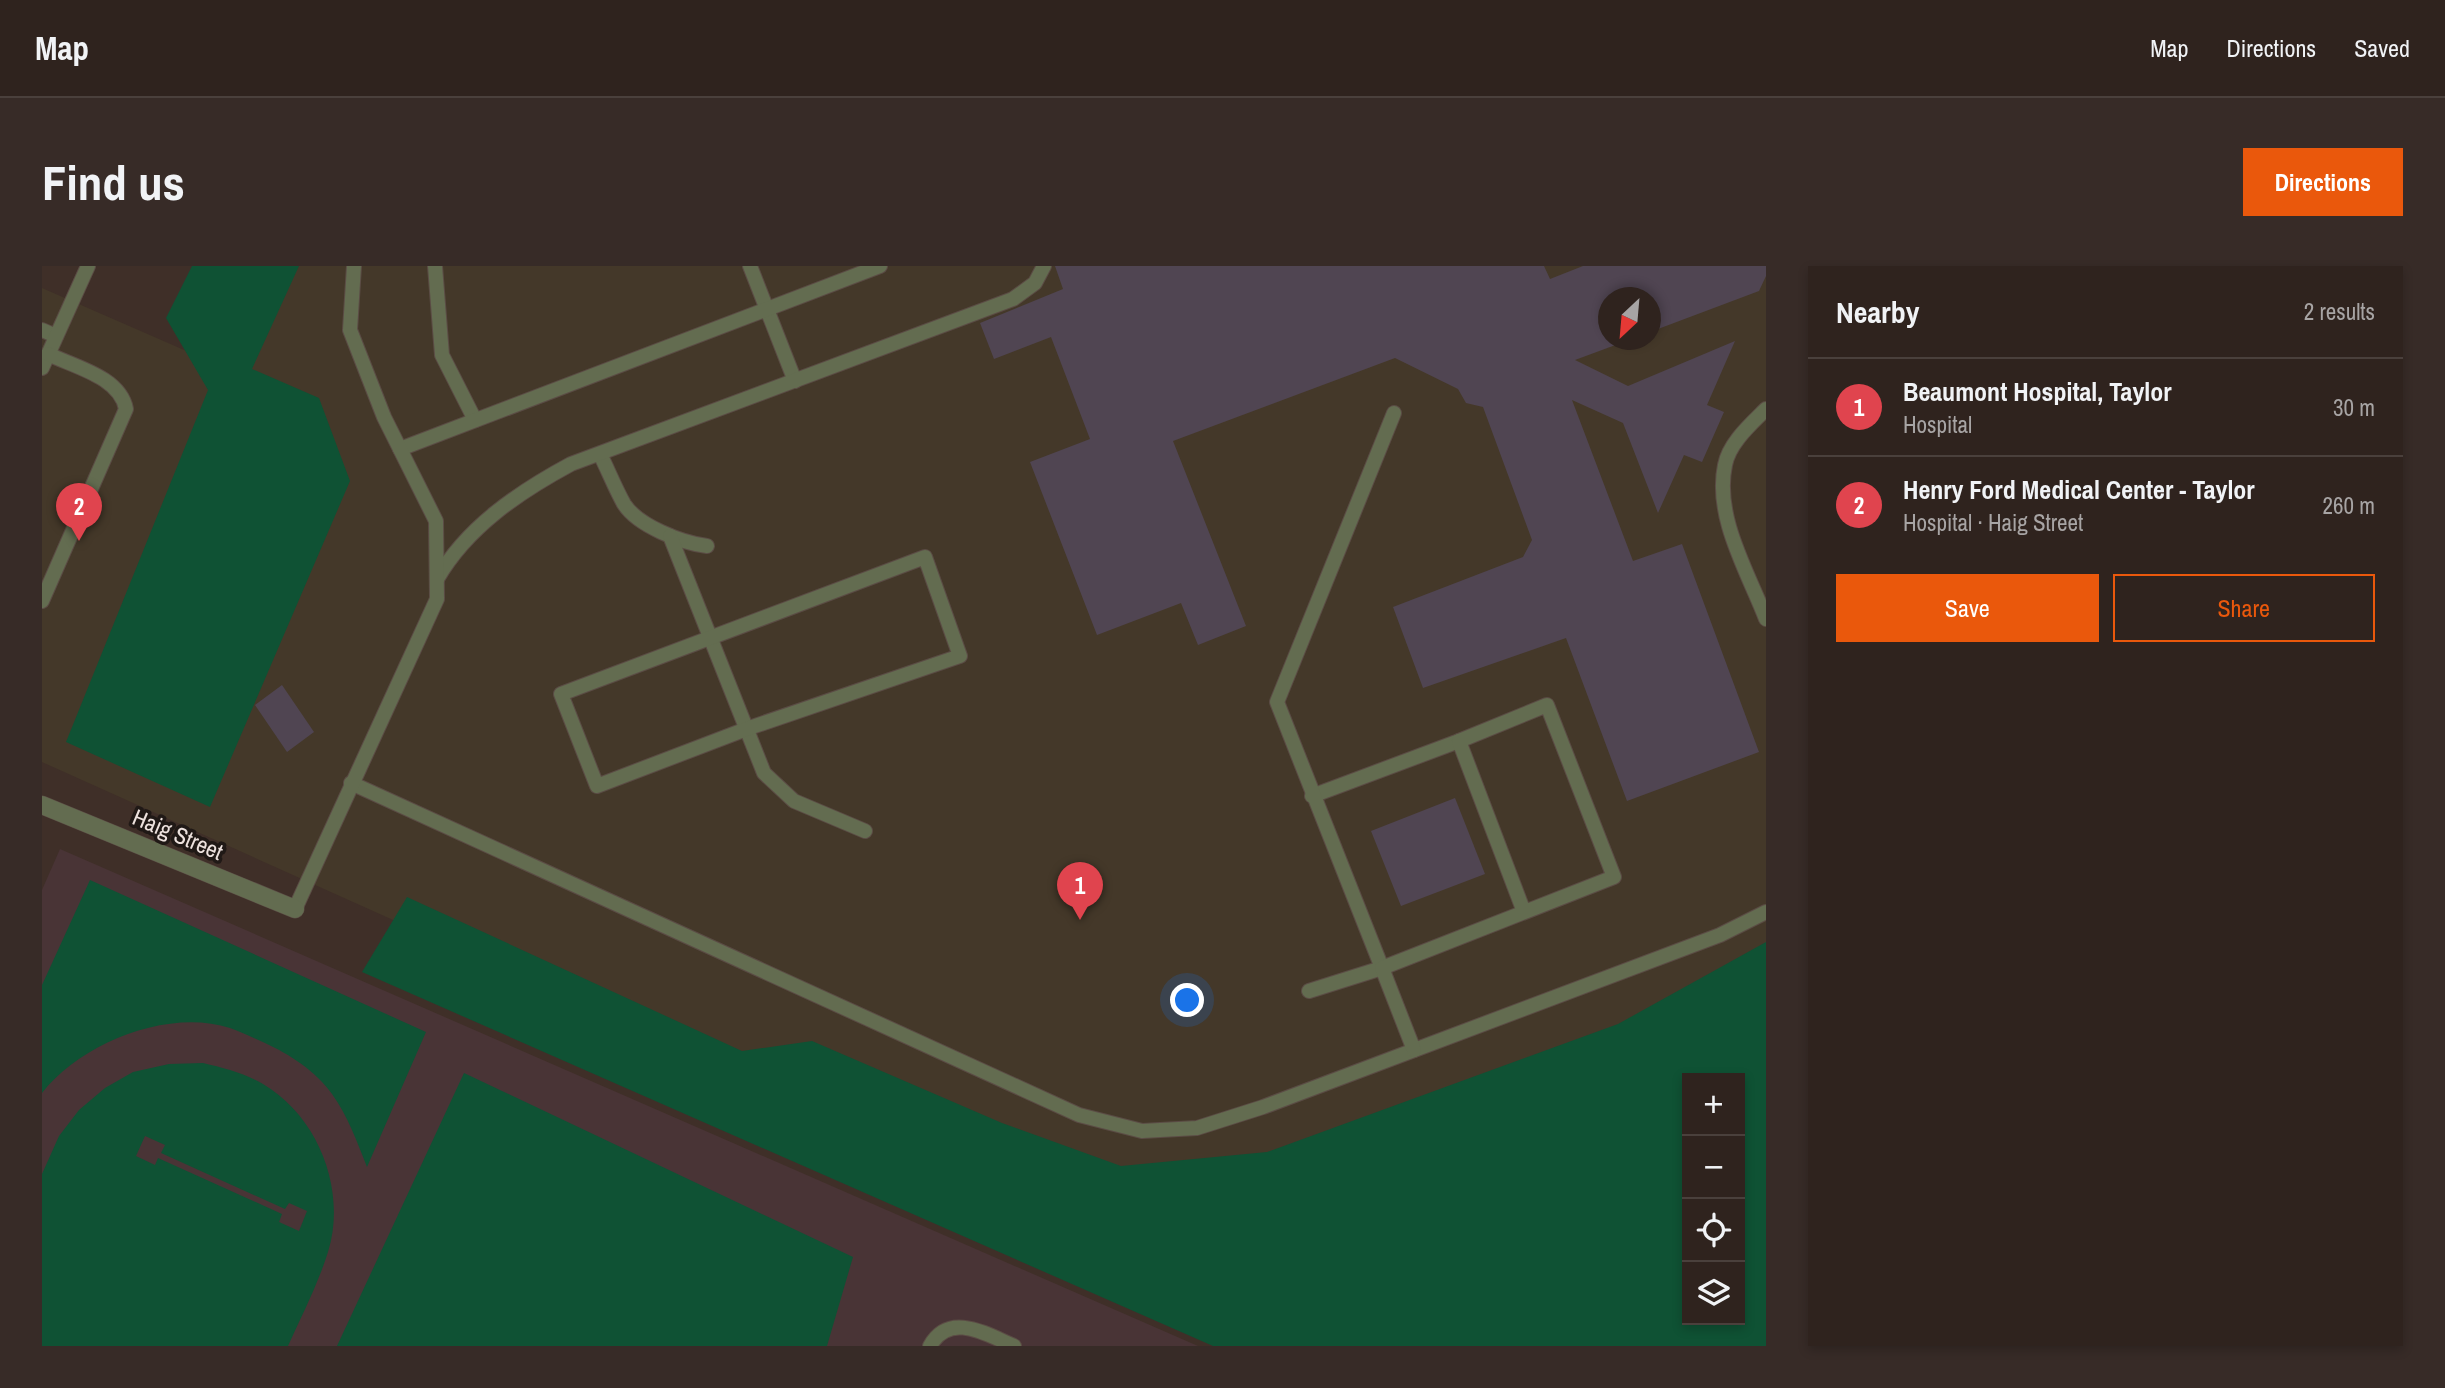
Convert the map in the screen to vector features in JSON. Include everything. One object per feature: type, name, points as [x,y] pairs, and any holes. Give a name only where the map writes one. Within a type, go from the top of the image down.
[{"type":"street","name":"Haig Street","points":[[42,805],[295,909]]},
{"type":"lane","points":[[42,368],[48,354],[49,333],[88,266]]},
{"type":"lane","points":[[295,909],[437,599],[436,521],[384,417],[350,330],[354,266]]},
{"type":"lane","points":[[435,266],[442,355],[475,420]]},
{"type":"lane","points":[[750,266],[795,381]]},
{"type":"lane","points":[[400,449],[880,266]]},
{"type":"lane","points":[[437,579],[452,554],[501,508],[533,484],[571,464],[1013,299],[1035,283],[1044,266]]},
{"type":"lane","points":[[42,601],[126,410],[124,398],[116,386],[48,354]]},
{"type":"lane","points":[[1766,409],[1741,435],[1725,463],[1723,497],[1729,525],[1766,619]]},
{"type":"lane","points":[[1395,413],[1277,702],[1414,1050]]},
{"type":"lane","points":[[600,454],[626,507],[670,536],[707,547]]},
{"type":"lane","points":[[670,536],[765,773],[794,802],[864,831]]},
{"type":"lane","points":[[925,557],[960,656],[749,728],[597,786],[561,694],[712,636],[925,557]]},
{"type":"lane","points":[[1309,991],[1382,968],[1614,877],[1547,705],[1312,796]]},
{"type":"lane","points":[[1459,741],[1524,912]]},
{"type":"lane","points":[[351,783],[1066,1109],[1142,1131],[1197,1128],[1720,935],[1766,912]]},
{"type":"lane","points":[[930,1346],[935,1336],[948,1327],[961,1326],[1014,1346]]},
{"type":"shaded area","points":[[233,266],[1766,266],[1766,1346],[1340,1346],[42,762],[42,288],[191,353]]},
{"type":"shaded area","points":[[60,849],[1198,1346],[42,1346],[42,890]]},
{"type":"green space","points":[[192,266],[299,266],[252,369],[319,398],[350,481],[210,807],[66,742],[208,390],[166,318]]},
{"type":"green space","points":[[90,880],[426,1032],[367,1167],[343,1111],[318,1078],[283,1052],[230,1028],[206,1023],[180,1023],[127,1034],[79,1059],[42,1093],[42,985]]},
{"type":"green space","points":[[407,897],[742,1051],[812,1041],[1002,1123],[1121,1166],[1267,1152],[1618,1024],[1766,942],[1766,1346],[1213,1346],[362,972]]},
{"type":"green space","points":[[203,1063],[256,1080],[283,1098],[313,1136],[331,1181],[334,1205],[328,1252],[310,1299],[288,1346],[42,1346],[42,1174],[59,1136],[79,1110],[105,1088],[133,1072],[169,1064]],"holes":[[[145,1136],[165,1145],[161,1153],[285,1209],[289,1203],[307,1211],[299,1231],[279,1222],[282,1214],[158,1158],[155,1165],[136,1156]]]},
{"type":"green space","points":[[464,1073],[853,1257],[827,1346],[337,1346]]},
{"type":"building","points":[[1055,266],[1544,266],[1550,279],[1583,266],[1766,266],[1766,276],[1759,291],[1661,328],[1661,287],[1598,287],[1598,350],[1602,350],[1575,360],[1628,386],[1735,341],[1707,405],[1724,412],[1702,462],[1684,455],[1658,513],[1623,423],[1572,400],[1633,561],[1682,544],[1759,752],[1627,801],[1566,638],[1423,688],[1393,607],[1523,557],[1532,540],[1483,407],[1466,403],[1458,389],[1395,358],[1173,441],[1246,626],[1198,645],[1181,603],[1097,635],[1030,462],[1090,439],[1051,337],[994,359],[980,323],[1063,289]]},
{"type":"building","points":[[282,685],[314,732],[287,752],[255,705]]},
{"type":"building","points":[[1455,798],[1485,874],[1401,906],[1371,831]]},
{"type":"place","name":"Henry Ford Medical Center - Taylor","points":[[79,541]]},
{"type":"place","name":"Beaumont Hospital, Taylor","points":[[1080,920]]}]
